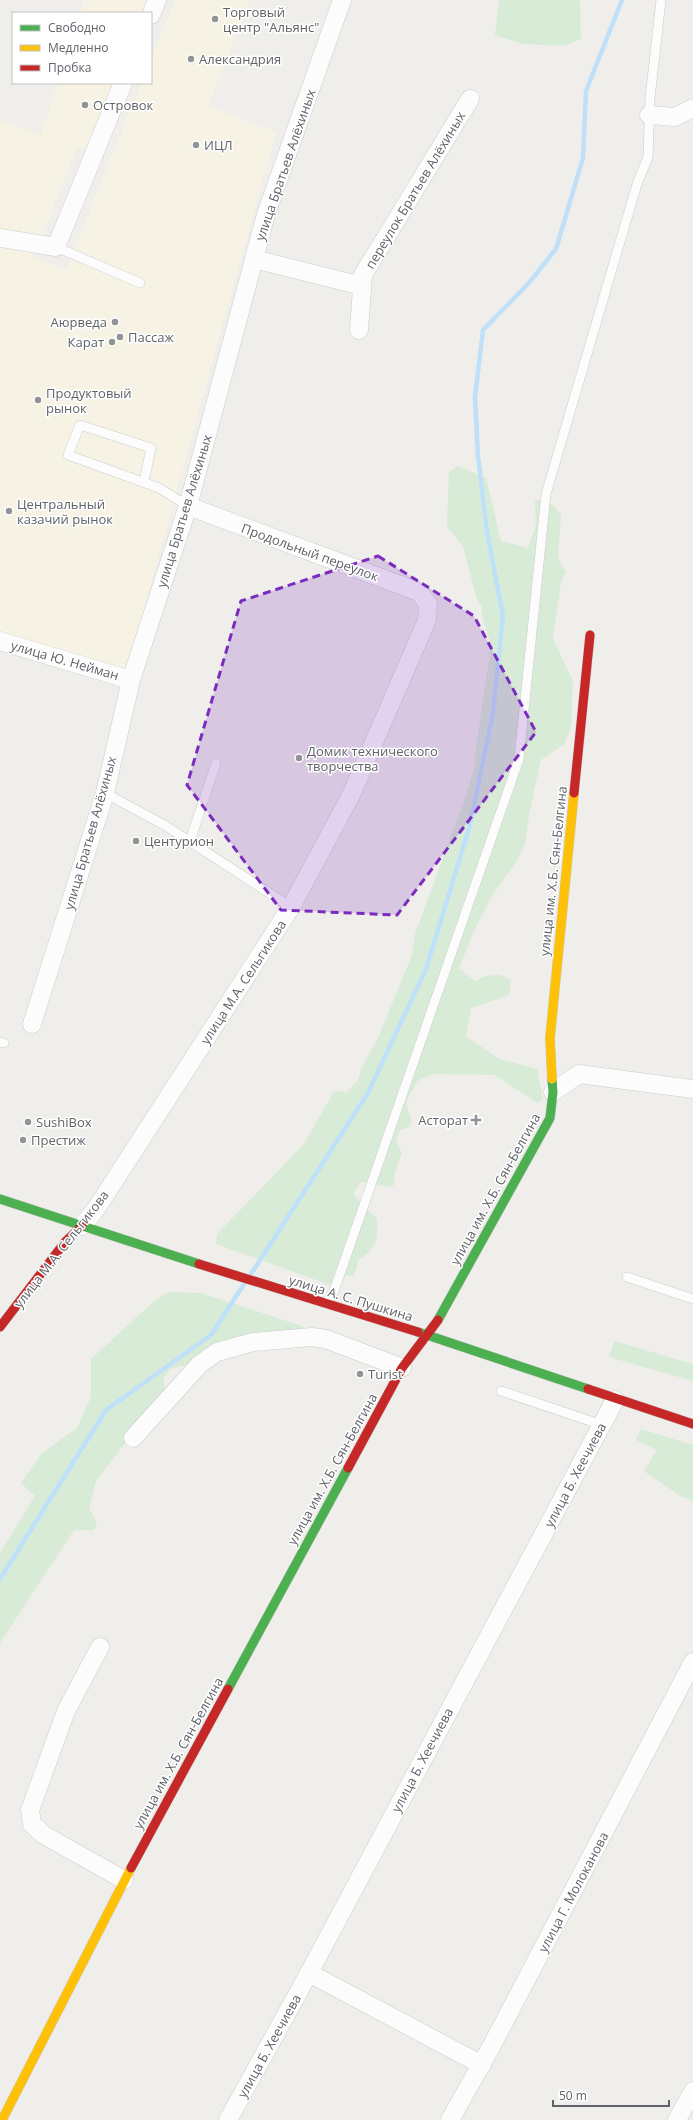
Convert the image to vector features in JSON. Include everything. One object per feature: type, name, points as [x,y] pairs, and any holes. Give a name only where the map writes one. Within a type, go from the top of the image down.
[{"type":"street","points":[[152,12],[157,0]]},
{"type":"street","name":"улица Братьев Алёхиных","points":[[32,1024],[105,793],[131,680],[188,506],[266,214],[342,0]]},
{"type":"street","points":[[0,238],[56,247],[123,84]]},
{"type":"street","name":"переулок Братьев Алёхиных","points":[[358,330],[363,275],[470,99]]},
{"type":"street","points":[[649,115],[675,117],[693,108]]},
{"type":"street","points":[[254,259],[362,286]]},
{"type":"street","name":"Продольный переулок","points":[[188,506],[420,592],[428,604]]},
{"type":"street","name":"улица М.А. Сельгикова","points":[[0,1327],[65,1242],[82,1226],[96,1209],[292,907],[351,795],[427,620],[428,604]]},
{"type":"street","name":"улица им. Х.Б. Сян-Белгина","points":[[2,2120],[124,1880],[402,1368],[437,1323],[550,1118],[553,1092],[550,1038],[590,635]]},
{"type":"street","name":"улица Ю. Нейман","points":[[0,641],[131,680]]},
{"type":"street","points":[[553,1092],[579,1074],[693,1088]]},
{"type":"street","name":"улица А. С. Пушкина","points":[[0,1199],[161,1252],[428,1335],[615,1400],[693,1424]]},
{"type":"street","points":[[133,1438],[200,1364],[217,1352],[253,1342],[312,1337],[326,1339],[402,1368]]},
{"type":"street","name":"улица Б. Хеечиева","points":[[228,2120],[309,1973],[615,1400]]},
{"type":"street","points":[[100,1647],[66,1711],[30,1810],[32,1824],[44,1835],[124,1880]]},
{"type":"street","name":"улица Г. Молоканова","points":[[450,2120],[482,2065],[693,1662]]},
{"type":"street","points":[[309,1973],[482,2065]]},
{"type":"street","points":[[678,2120],[693,2091]]},
{"type":"lane","points":[[326,1304],[334,1291],[519,759],[546,494],[637,184],[648,157],[650,98],[661,0]]},
{"type":"lane","points":[[56,247],[140,283]]},
{"type":"lane","points":[[144,482],[151,448],[80,425],[68,455],[160,488],[188,506]]},
{"type":"lane","points":[[190,841],[216,763]]},
{"type":"lane","points":[[105,793],[166,826],[292,907]]},
{"type":"lane","points":[[627,1277],[693,1298]]},
{"type":"lane","points":[[501,1391],[602,1425]]},
{"type":"highlighted area","points":[[378,556],[474,616],[536,732],[397,915],[281,910],[187,785],[241,601]]},
{"type":"shaded area","points":[[84,0],[151,0],[146,12],[80,12]]},
{"type":"shaded area","points":[[175,0],[250,0],[208,106],[276,132],[127,670],[0,631],[0,120],[41,135],[58,84],[118,84],[91,150],[77,148],[33,257],[66,270],[141,84],[152,84],[152,57]]},
{"type":"green space","points":[[499,0],[580,0],[581,39],[564,46],[523,44],[495,35]]},
{"type":"green space","points":[[458,466],[486,478],[501,541],[528,548],[536,524],[535,499],[553,505],[561,515],[558,559],[566,572],[561,582],[553,639],[573,681],[571,728],[564,744],[541,760],[529,815],[525,845],[516,862],[492,896],[473,933],[459,968],[475,981],[493,975],[506,977],[511,980],[509,995],[471,1008],[466,1036],[499,1059],[537,1069],[543,1099],[538,1103],[494,1075],[434,1074],[417,1081],[406,1103],[412,1121],[409,1127],[400,1130],[396,1141],[402,1153],[395,1172],[394,1185],[389,1187],[361,1182],[353,1194],[377,1219],[377,1232],[373,1247],[359,1259],[354,1276],[337,1274],[330,1285],[216,1244],[217,1234],[304,1144],[334,1091],[347,1092],[358,1080],[361,1069],[378,1038],[412,955],[415,934],[467,793],[475,764],[475,753],[491,646],[483,621],[482,606],[477,600],[463,546],[447,527],[449,472]]},
{"type":"green space","points":[[168,1292],[201,1293],[305,1327],[291,1334],[171,1369],[164,1377],[165,1392],[96,1481],[89,1508],[97,1522],[94,1530],[74,1530],[0,1643],[0,1553],[35,1496],[21,1483],[42,1453],[77,1428],[91,1397],[91,1359],[154,1301]]},
{"type":"green space","points":[[614,1341],[693,1364],[693,1381],[609,1357]]},
{"type":"green space","points":[[641,1429],[693,1445],[693,1501],[680,1496],[644,1471],[657,1450],[636,1440]]},
{"type":"waterway","points":[[251,1274],[368,1093],[426,969],[470,825],[493,713],[503,616],[487,532],[478,456],[475,397],[483,330],[528,284],[556,249],[583,158],[586,91],[622,0]]},
{"type":"waterway","points":[[0,1579],[106,1410],[211,1335],[244,1284]]},
{"type":"traffic: fast","points":[[438,1320],[550,1118],[553,1092],[552,1079]]},
{"type":"traffic: fast","points":[[0,1199],[199,1264]]},
{"type":"traffic: fast","points":[[418,1332],[588,1389]]},
{"type":"traffic: fast","points":[[228,1689],[348,1468]]},
{"type":"traffic: slow","points":[[552,1079],[550,1038],[574,793]]},
{"type":"traffic: slow","points":[[2,2120],[131,1868]]},
{"type":"traffic: jam","points":[[574,793],[590,635]]},
{"type":"traffic: jam","points":[[0,1327],[65,1242],[82,1226]]},
{"type":"traffic: jam","points":[[199,1264],[418,1332]]},
{"type":"traffic: jam","points":[[348,1468],[402,1368],[438,1320]]},
{"type":"traffic: jam","points":[[588,1389],[693,1424]]},
{"type":"traffic: jam","points":[[131,1868],[228,1689]]},
{"type":"place","name":"Торговый центр \"Альянс\"","points":[[215,19]]},
{"type":"place","name":"Александрия","points":[[191,59]]},
{"type":"place","name":"Островок","points":[[85,105]]},
{"type":"place","name":"ИЦЛ","points":[[196,145]]},
{"type":"place","name":"Аюрведа","points":[[115,322]]},
{"type":"place","name":"Пассаж","points":[[120,337]]},
{"type":"place","name":"Карат","points":[[112,342]]},
{"type":"place","name":"Продуктовый рынок","points":[[38,400]]},
{"type":"place","name":"Центральный казачий рынок","points":[[9,511]]},
{"type":"place","name":"Домик технического творчества","points":[[299,758]]},
{"type":"place","name":"Центурион","points":[[136,841]]},
{"type":"place","name":"Асторат","points":[[476,1120]]},
{"type":"place","name":"SushiBox","points":[[28,1122]]},
{"type":"place","name":"Престиж","points":[[23,1140]]},
{"type":"place","name":"Turist","points":[[360,1374]]}]
